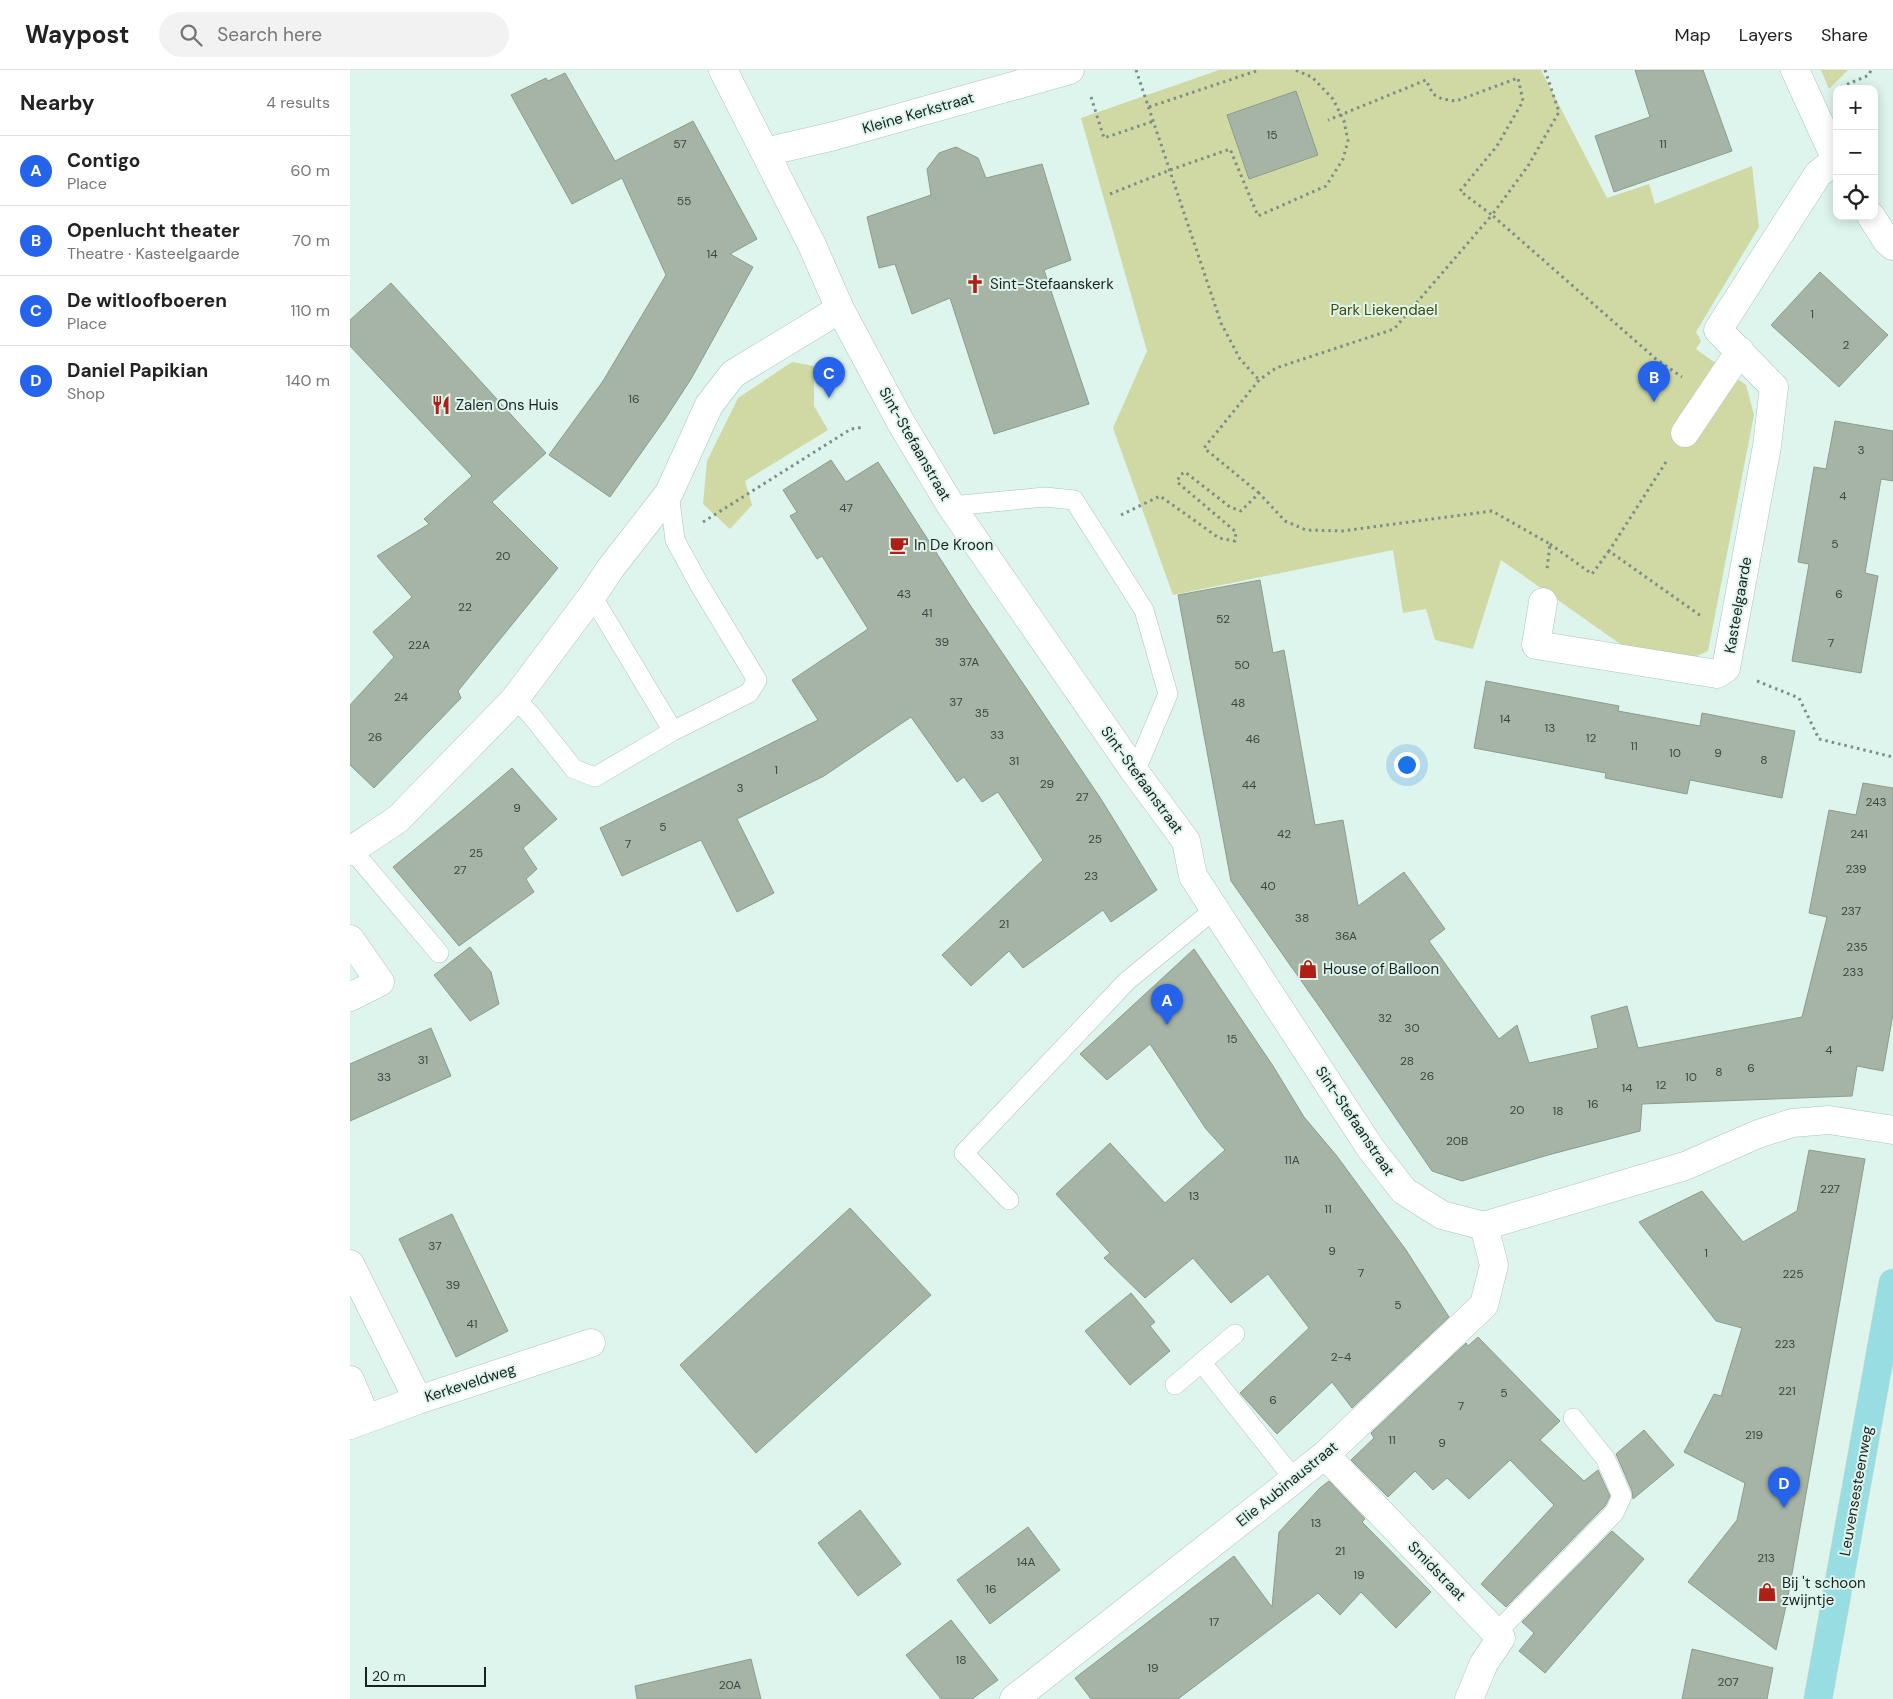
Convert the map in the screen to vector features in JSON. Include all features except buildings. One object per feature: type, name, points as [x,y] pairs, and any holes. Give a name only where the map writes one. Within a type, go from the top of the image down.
[{"type":"main road","name":"Leuvensesteenweg","points":[[1818,1699],[1893,1283]]},
{"type":"street","name":"Sint-Stefaanstraat","points":[[723,70],[812,245],[840,309],[900,421],[951,506],[1135,772],[1186,841],[1193,876],[1371,1149],[1404,1191],[1442,1215],[1484,1226]]},
{"type":"street","name":"Kleine Kerkstraat","points":[[765,152],[834,136],[1070,70]]},
{"type":"street","points":[[1795,70],[1833,154]]},
{"type":"street","name":"Kasteelgaarde","points":[[1543,602],[1536,645],[1717,674],[1726,668],[1767,446],[1774,387],[1740,350],[1718,330],[1818,174],[1833,163]]},
{"type":"street","points":[[1874,220],[1887,241],[1893,246]]},
{"type":"street","points":[[351,851],[398,819],[515,699],[610,569],[669,494],[709,405],[733,374],[840,309]]},
{"type":"street","points":[[1685,433],[1740,350]]},
{"type":"street","points":[[350,939],[380,982],[350,997]]},
{"type":"street","points":[[1484,1226],[1685,1166],[1758,1134],[1792,1123],[1829,1120],[1893,1130]]},
{"type":"street","name":"Elie Aubinaustraat","points":[[1014,1699],[1325,1456],[1484,1305],[1494,1265],[1484,1226]]},
{"type":"street","points":[[350,1264],[418,1400]]},
{"type":"street","name":"Kerkeveldweg","points":[[358,1422],[418,1400],[591,1344]]},
{"type":"street","points":[[350,1380],[358,1422]]},
{"type":"street","name":"Smidstraat","points":[[1325,1456],[1497,1632]]},
{"type":"street","points":[[1469,1699],[1484,1663],[1501,1638],[1497,1632]]},
{"type":"lane","points":[[515,699],[531,715],[574,768],[595,777],[673,732],[749,694],[757,680],[698,584],[675,540],[669,494]]},
{"type":"lane","points":[[951,506],[1045,497],[1074,500],[1090,528],[1144,610],[1168,694],[1135,772]]},
{"type":"lane","points":[[592,596],[673,732]]},
{"type":"lane","points":[[351,851],[439,953]]},
{"type":"lane","points":[[1009,1200],[964,1154],[1127,981],[1215,909]]},
{"type":"lane","points":[[1176,1385],[1235,1334]]},
{"type":"lane","points":[[1202,1363],[1294,1479]]},
{"type":"lane","points":[[1497,1632],[1614,1513],[1622,1496],[1605,1458],[1573,1418]]},
{"type":"path","points":[[1136,70],[1221,323],[1240,359],[1260,380]]},
{"type":"path","points":[[1148,107],[1259,70]]},
{"type":"path","points":[[1110,194],[1230,149],[1258,216],[1326,186],[1343,160],[1348,141],[1342,116],[1333,99],[1312,77],[1295,70]]},
{"type":"path","points":[[1545,70],[1560,112],[1528,166],[1492,215],[1394,329],[1276,368],[1260,380],[1204,448],[1259,493],[1285,522],[1306,530],[1342,531],[1492,510],[1550,544],[1592,574],[1609,551],[1685,433]]},
{"type":"path","points":[[1328,120],[1342,116],[1426,80],[1434,94],[1442,99],[1456,101],[1518,78],[1523,101],[1497,146],[1460,191],[1492,215],[1656,359],[1708,397]]},
{"type":"path","points":[[1091,95],[1104,138],[1154,121]]},
{"type":"path","points":[[675,540],[851,429],[900,421]]},
{"type":"path","points":[[1090,528],[1160,496],[1218,538],[1235,541],[1236,532],[1177,482],[1180,475],[1185,472],[1230,507],[1241,511],[1259,493]]},
{"type":"path","points":[[1543,602],[1550,544]]},
{"type":"path","points":[[1609,551],[1702,617]]},
{"type":"path","points":[[1726,668],[1799,698],[1819,740],[1893,757]]},
{"type":"green space","name":"Park Liekendael","points":[[1219,70],[1541,70],[1607,198],[1649,184],[1655,204],[1752,166],[1759,227],[1696,332],[1701,341],[1696,349],[1746,385],[1754,415],[1708,651],[1690,659],[1626,648],[1501,560],[1473,649],[1435,640],[1426,609],[1403,613],[1393,550],[1173,595],[1113,428],[1147,351],[1081,118]]},
{"type":"green space","points":[[1821,70],[1848,70],[1833,85],[1829,89]]},
{"type":"green space","points":[[792,362],[814,366],[814,406],[828,430],[745,481],[752,505],[730,529],[703,504],[707,461],[738,398]]},
{"type":"place","name":"Sint-Stefaanskerk","points":[[975,284]]},
{"type":"place","name":"De witloofboeren","points":[[829,398]]},
{"type":"place","name":"Openlucht theater","points":[[1654,402]]},
{"type":"place","name":"Zalen Ons Huis","points":[[441,405]]},
{"type":"place","name":"In De Kroon","points":[[899,545]]},
{"type":"place","name":"House of Balloon","points":[[1308,969]]},
{"type":"place","name":"Contigo","points":[[1167,1025]]},
{"type":"place","name":"Daniel Papikian","points":[[1784,1508]]},
{"type":"place","name":"Bij 't schoon zwijntje","points":[[1767,1592]]}]
